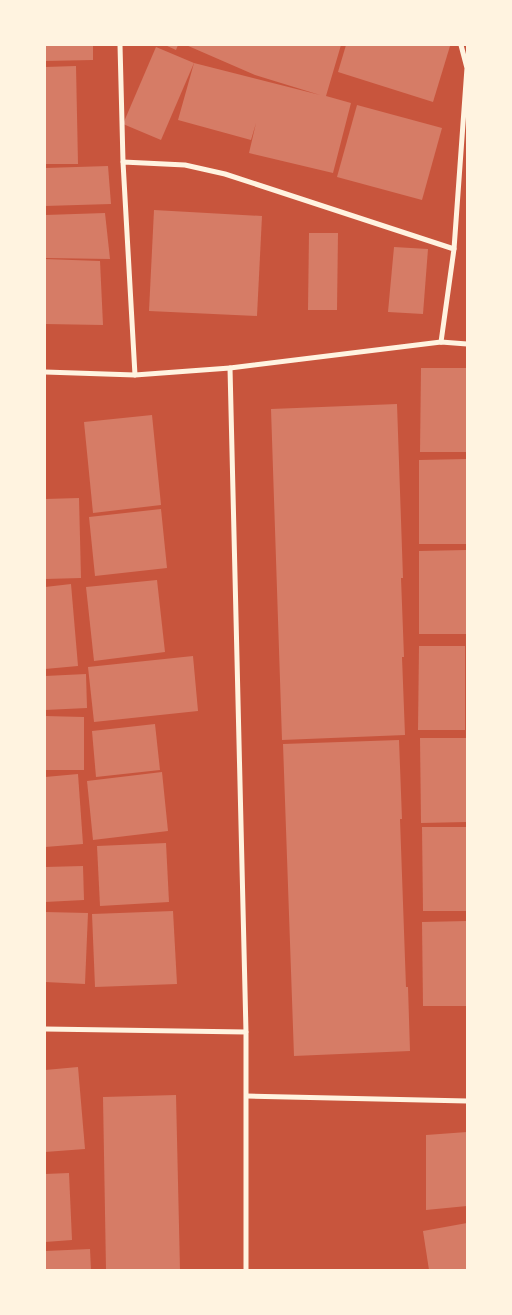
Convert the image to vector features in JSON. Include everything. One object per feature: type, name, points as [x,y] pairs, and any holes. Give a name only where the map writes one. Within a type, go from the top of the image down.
[{"type":"street","points":[[120,45],[123,162],[135,375]]},
{"type":"street","points":[[441,342],[454,249],[467,68],[461,45]]},
{"type":"street","points":[[123,162],[185,165],[226,174],[454,249]]},
{"type":"street","points":[[45,372],[135,375],[230,368],[441,342],[467,344]]},
{"type":"street","points":[[230,368],[246,1032],[246,1270]]},
{"type":"street","points":[[45,1030],[246,1032]]},
{"type":"street","points":[[247,1096],[467,1101]]},
{"type":"building","points":[[45,45],[93,45],[93,60],[45,61]]},
{"type":"building","points":[[165,45],[178,45],[176,50]]},
{"type":"building","points":[[186,45],[341,45],[326,96],[351,103],[333,173],[249,153],[256,123],[251,140],[178,120],[194,63],[320,95],[255,75]]},
{"type":"building","points":[[346,45],[450,46],[433,102],[338,72]]},
{"type":"building","points":[[156,47],[194,63],[161,140],[123,124]]},
{"type":"building","points":[[76,66],[78,164],[45,164],[45,67]]},
{"type":"building","points":[[357,105],[442,128],[422,200],[337,177]]},
{"type":"building","points":[[108,166],[111,204],[45,206],[45,168]]},
{"type":"building","points":[[154,210],[262,216],[257,316],[149,311]]},
{"type":"building","points":[[105,213],[110,259],[45,258],[45,215]]},
{"type":"building","points":[[309,233],[338,233],[337,310],[308,310]]},
{"type":"building","points":[[394,247],[428,249],[423,314],[388,312]]},
{"type":"building","points":[[45,259],[100,261],[103,325],[45,324]]},
{"type":"building","points":[[421,368],[467,368],[467,452],[420,452]]},
{"type":"building","points":[[397,404],[403,578],[401,578],[404,657],[402,657],[405,735],[282,740],[271,409]]},
{"type":"building","points":[[152,415],[161,505],[93,513],[84,422]]},
{"type":"building","points":[[466,459],[466,544],[419,544],[419,460]]},
{"type":"building","points":[[79,498],[81,578],[45,579],[45,499]]},
{"type":"building","points":[[161,509],[167,568],[95,576],[89,517]]},
{"type":"building","points":[[466,550],[466,634],[419,634],[419,551]]},
{"type":"building","points":[[157,580],[165,652],[94,661],[86,587]]},
{"type":"building","points":[[71,584],[78,666],[45,669],[45,587]]},
{"type":"building","points":[[419,646],[465,646],[465,730],[418,730]]},
{"type":"building","points":[[193,656],[198,711],[94,722],[88,667]]},
{"type":"building","points":[[86,674],[87,708],[45,710],[45,676]]},
{"type":"building","points":[[45,716],[84,717],[84,770],[45,770]]},
{"type":"building","points":[[155,724],[160,770],[96,777],[92,731]]},
{"type":"building","points":[[420,738],[467,738],[467,822],[421,823]]},
{"type":"building","points":[[399,740],[402,819],[400,819],[410,1051],[294,1056],[283,744]]},
{"type":"building","points":[[162,772],[168,831],[93,840],[87,781]]},
{"type":"building","points":[[78,774],[83,844],[45,847],[45,777]]},
{"type":"building","points":[[422,827],[467,827],[467,911],[423,911]]},
{"type":"building","points":[[166,843],[169,902],[100,906],[97,846]]},
{"type":"building","points":[[83,866],[84,900],[45,902],[45,867]]},
{"type":"building","points":[[173,911],[177,984],[95,987],[92,914]]},
{"type":"building","points":[[45,912],[88,913],[85,984],[45,982]]},
{"type":"building","points":[[467,921],[467,1006],[423,1006],[422,922]]},
{"type":"building","points":[[78,1067],[85,1149],[45,1152],[45,1070]]},
{"type":"building","points":[[176,1095],[180,1270],[106,1270],[103,1097]]},
{"type":"building","points":[[467,1132],[467,1206],[426,1210],[426,1135]]},
{"type":"building","points":[[69,1173],[72,1240],[45,1242],[45,1174]]},
{"type":"building","points":[[467,1223],[467,1270],[429,1270],[423,1231]]},
{"type":"building","points":[[90,1249],[91,1270],[45,1270],[45,1251]]}]
